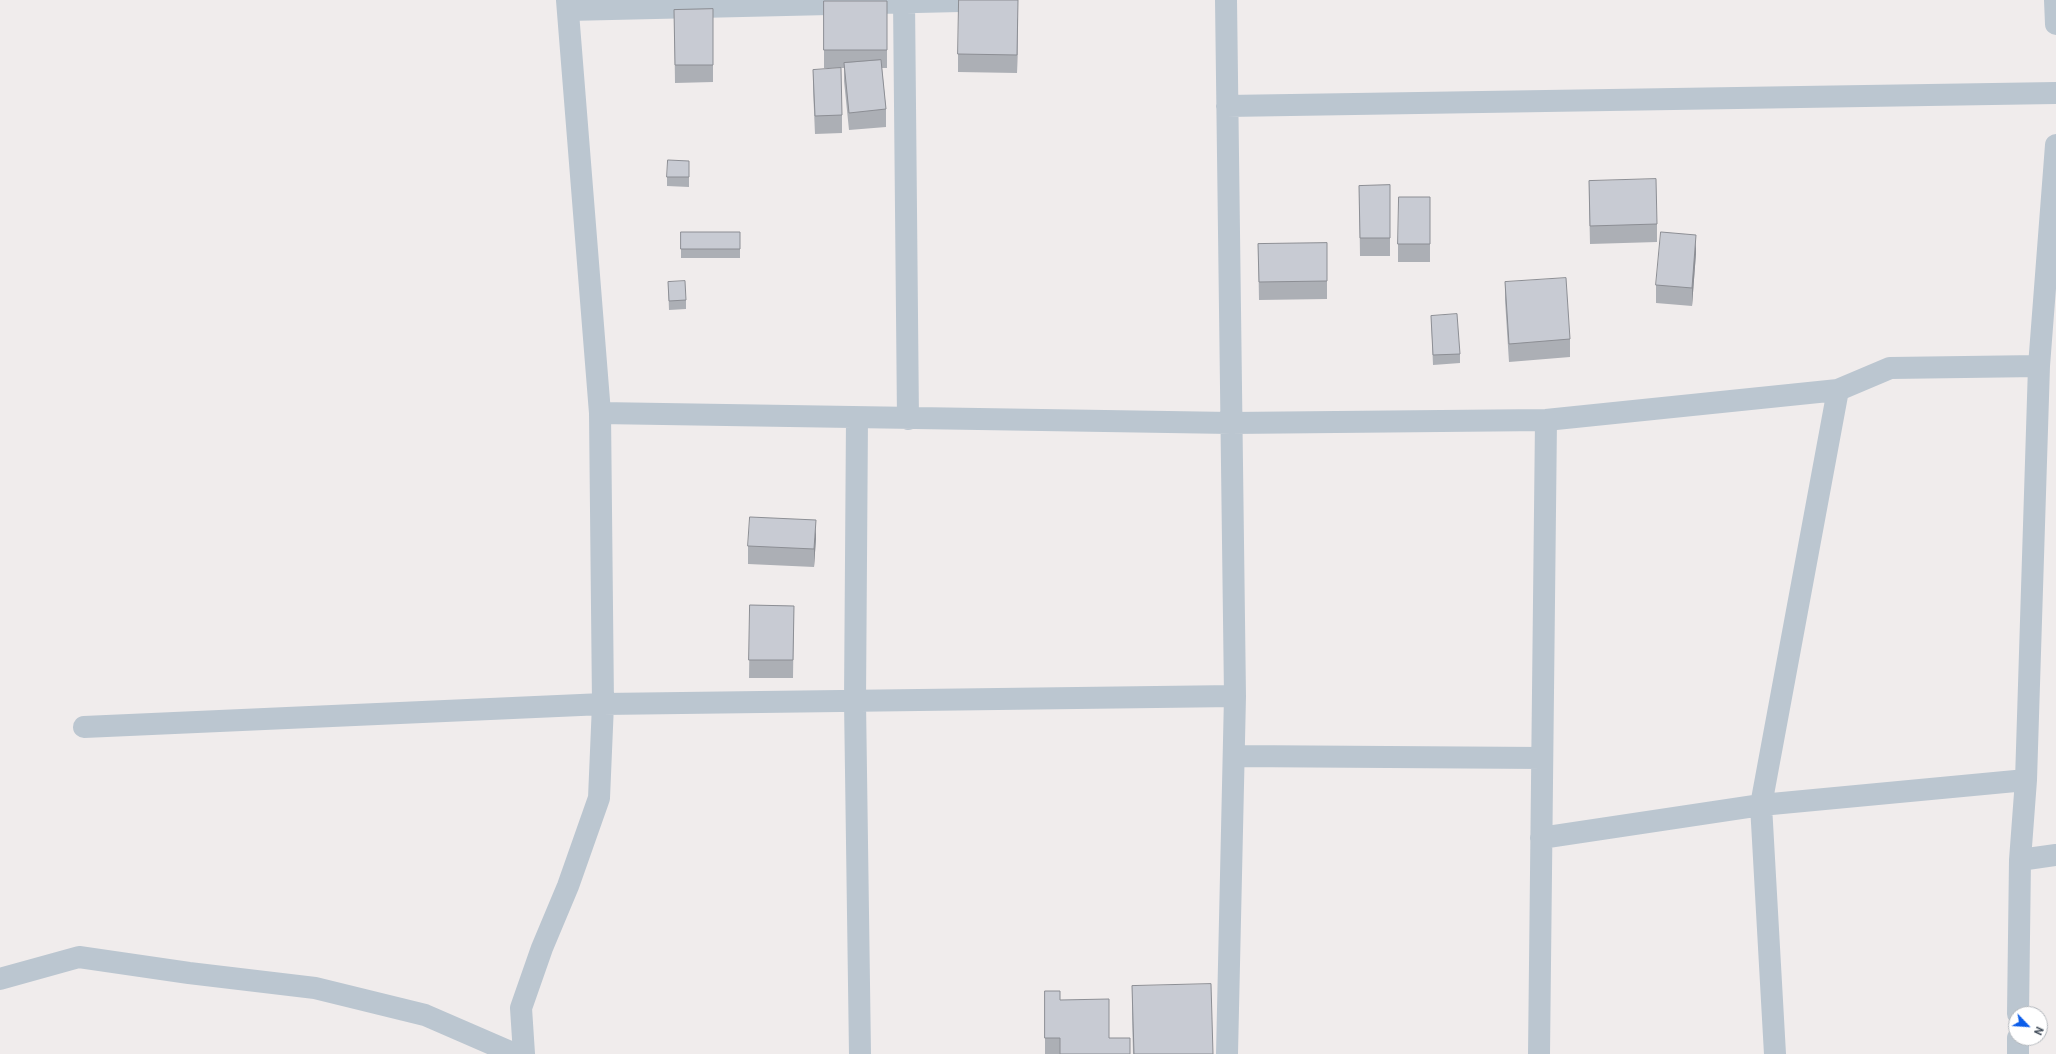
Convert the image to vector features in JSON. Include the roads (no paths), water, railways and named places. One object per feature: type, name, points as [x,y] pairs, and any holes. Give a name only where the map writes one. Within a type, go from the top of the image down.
[{"type":"street","points":[[524,1054],[521,1008],[542,948],[568,886],[599,798],[603,704],[600,413],[568,5],[1004,0]]},
{"type":"street","points":[[1226,0],[1235,696],[1227,1054]]},
{"type":"street","points":[[2055,0],[2056,24]]},
{"type":"street","points":[[904,1],[908,419]]},
{"type":"street","points":[[1227,106],[2056,93]]},
{"type":"street","points":[[2018,1006],[2020,860],[2026,780],[2039,366],[2056,145]]},
{"type":"street","points":[[600,413],[1232,423],[1546,420],[1838,390],[1890,368],[2039,366]]},
{"type":"street","points":[[1775,1054],[1761,805],[1838,390]]},
{"type":"street","points":[[857,418],[855,701],[860,1054]]},
{"type":"street","points":[[1538,1054],[1542,838],[1546,420]]},
{"type":"street","points":[[84,727],[603,704],[1235,696]]},
{"type":"street","points":[[1234,756],[1542,758]]},
{"type":"street","points":[[1542,838],[1761,805],[2026,780]]},
{"type":"street","points":[[2020,860],[2056,855]]},
{"type":"street","points":[[0,979],[78,957],[189,974],[315,988],[425,1015],[515,1054]]}]
